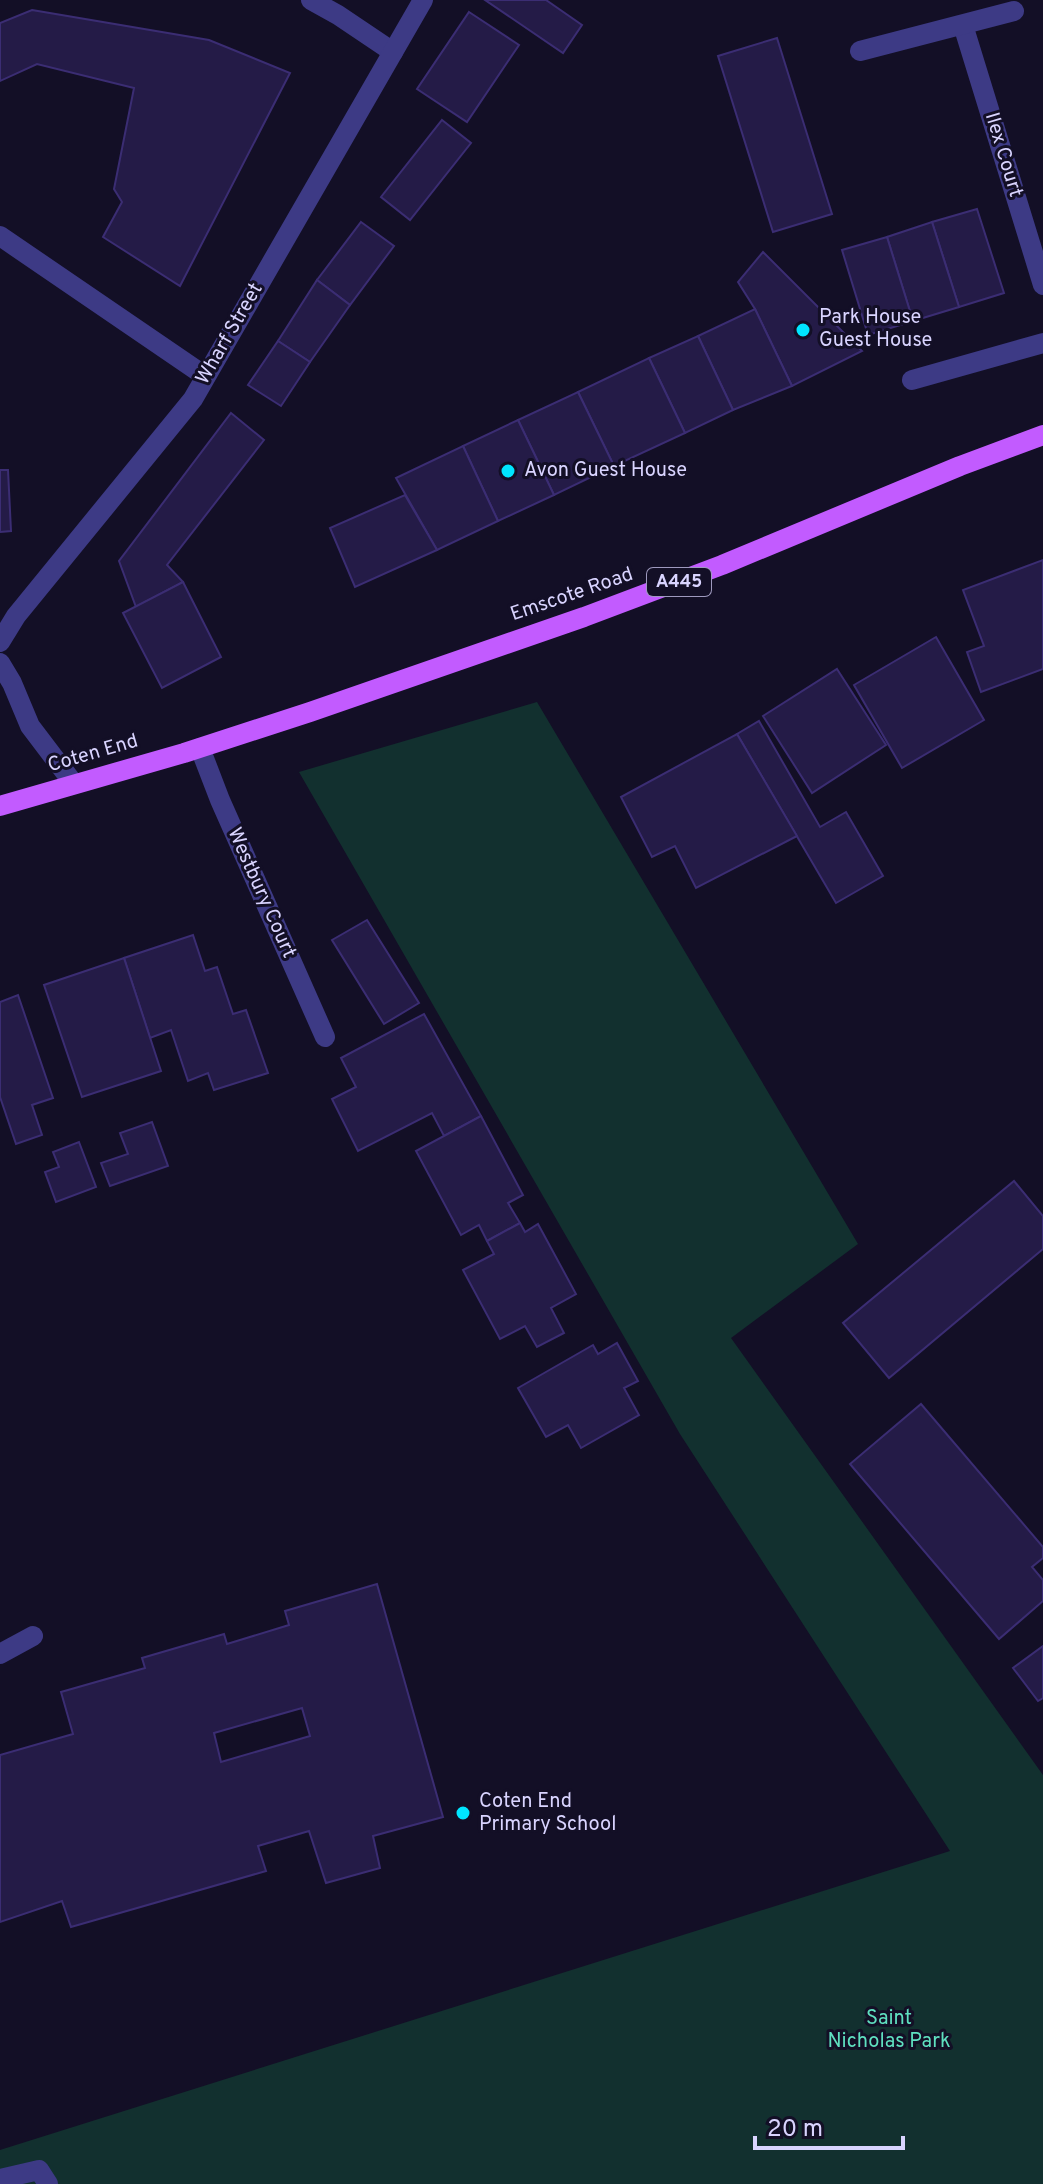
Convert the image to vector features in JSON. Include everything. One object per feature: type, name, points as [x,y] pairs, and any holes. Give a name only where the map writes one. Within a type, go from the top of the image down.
[{"type":"main road","name":"Emscote Road","points":[[200,748],[628,602],[947,471],[1043,435]]},
{"type":"main road","name":"Coten End","points":[[0,806],[200,748]]},
{"type":"street","points":[[311,0],[393,52]]},
{"type":"street","name":"Wharf Street","points":[[0,642],[16,616],[193,399],[423,0]]},
{"type":"street","points":[[860,51],[1014,11]]},
{"type":"street","name":"Ilex Court","points":[[963,25],[1043,285]]},
{"type":"street","points":[[0,236],[205,376]]},
{"type":"street","points":[[912,380],[1043,343]]},
{"type":"street","points":[[0,663],[30,726],[74,784]]},
{"type":"street","name":"Westbury Court","points":[[200,748],[325,1037]]},
{"type":"street","points":[[0,1654],[33,1636]]},
{"type":"street","points":[[0,2179],[39,2170],[48,2184]]},
{"type":"green space","name":"Saint Nicholas Park","points":[[537,702],[858,1244],[731,1338],[1043,1775],[1043,2184],[0,2184],[0,2150],[950,1851],[680,1434],[299,772]]},
{"type":"building","points":[[485,0],[546,0],[582,25],[563,53]]},
{"type":"building","points":[[32,10],[209,40],[290,73],[180,286],[103,237],[122,202],[114,189],[134,88],[37,64],[0,81],[0,23]]},
{"type":"building","points":[[469,12],[519,45],[467,122],[417,89]]},
{"type":"building","points":[[777,38],[832,214],[773,232],[718,56]]},
{"type":"building","points":[[442,120],[471,143],[410,220],[381,197]]},
{"type":"building","points":[[977,209],[1004,293],[959,307],[932,222]]},
{"type":"building","points":[[361,222],[394,246],[350,305],[317,280]]},
{"type":"building","points":[[932,222],[959,307],[913,321],[887,237]]},
{"type":"building","points":[[887,237],[913,321],[868,335],[842,250]]},
{"type":"building","name":"Park House Guest House","points":[[763,252],[862,351],[792,386],[755,309],[738,282]]},
{"type":"building","points":[[317,280],[350,305],[310,362],[278,341]]},
{"type":"building","points":[[755,309],[792,386],[733,410],[698,336]]},
{"type":"building","points":[[698,336],[733,410],[685,433],[649,358]]},
{"type":"building","points":[[278,341],[310,362],[281,406],[248,385]]},
{"type":"building","points":[[649,358],[685,433],[614,466],[578,392]]},
{"type":"building","points":[[578,392],[614,466],[554,495],[518,420]]},
{"type":"building","points":[[231,413],[264,440],[167,565],[183,582],[136,607],[119,561]]},
{"type":"building","name":"Avon Guest House","points":[[518,420],[554,495],[498,521],[463,446]]},
{"type":"building","points":[[463,446],[498,521],[437,550],[396,478]]},
{"type":"building","points":[[0,470],[8,470],[11,531],[0,532]]},
{"type":"building","points":[[405,495],[437,550],[355,587],[330,528]]},
{"type":"building","points":[[1043,560],[1043,669],[981,692],[967,652],[984,646],[963,590]]},
{"type":"building","points":[[183,582],[221,657],[162,688],[123,613]]},
{"type":"building","points":[[936,637],[984,720],[902,768],[854,685]]},
{"type":"building","points":[[837,669],[886,745],[812,793],[763,716]]},
{"type":"building","points":[[759,721],[820,827],[846,812],[883,876],[836,903],[737,734]]},
{"type":"building","points":[[737,734],[797,836],[696,888],[675,846],[652,857],[621,797]]},
{"type":"building","points":[[367,920],[419,1003],[384,1024],[332,940]]},
{"type":"building","points":[[193,935],[205,971],[217,967],[233,1014],[246,1010],[268,1073],[214,1090],[208,1073],[188,1081],[171,1030],[150,1038],[124,958]]},
{"type":"building","points":[[124,958],[161,1071],[82,1097],[44,985]]},
{"type":"building","points":[[18,995],[53,1098],[32,1105],[42,1135],[16,1144],[0,1097],[0,1002]]},
{"type":"building","points":[[424,1014],[481,1116],[444,1136],[432,1113],[358,1151],[332,1099],[356,1087],[341,1058]]},
{"type":"building","points":[[481,1116],[523,1195],[508,1203],[520,1223],[487,1241],[479,1225],[461,1235],[416,1151]]},
{"type":"building","points":[[152,1122],[168,1166],[110,1186],[101,1163],[128,1154],[120,1133]]},
{"type":"building","points":[[79,1142],[96,1187],[56,1202],[45,1172],[59,1167],[53,1152]]},
{"type":"building","points":[[1014,1181],[1043,1216],[1043,1249],[889,1378],[843,1323]]},
{"type":"building","points":[[520,1223],[525,1232],[538,1224],[576,1294],[551,1308],[564,1333],[537,1347],[525,1326],[500,1339],[463,1270],[494,1254],[487,1241]]},
{"type":"building","points":[[617,1343],[638,1381],[624,1388],[639,1415],[581,1448],[568,1425],[546,1437],[518,1388],[593,1345],[598,1354]]},
{"type":"building","points":[[921,1404],[1043,1547],[1043,1558],[1032,1567],[1043,1580],[1043,1601],[999,1639],[850,1464]]},
{"type":"building","points":[[377,1584],[443,1817],[373,1836],[380,1868],[326,1883],[309,1831],[258,1846],[266,1871],[71,1927],[62,1901],[0,1922],[0,1755],[73,1734],[61,1692],[145,1668],[142,1658],[224,1634],[227,1644],[289,1625],[285,1611]],"holes":[[[302,1708],[310,1736],[221,1762],[214,1733]]]},
{"type":"building","points":[[1043,1646],[1043,1698],[1038,1701],[1013,1668]]},
{"type":"place","name":"Park House Guest House","points":[[803,330]]},
{"type":"place","name":"Avon Guest House","points":[[508,471]]},
{"type":"place","name":"Coten End Primary School","points":[[463,1813]]}]
